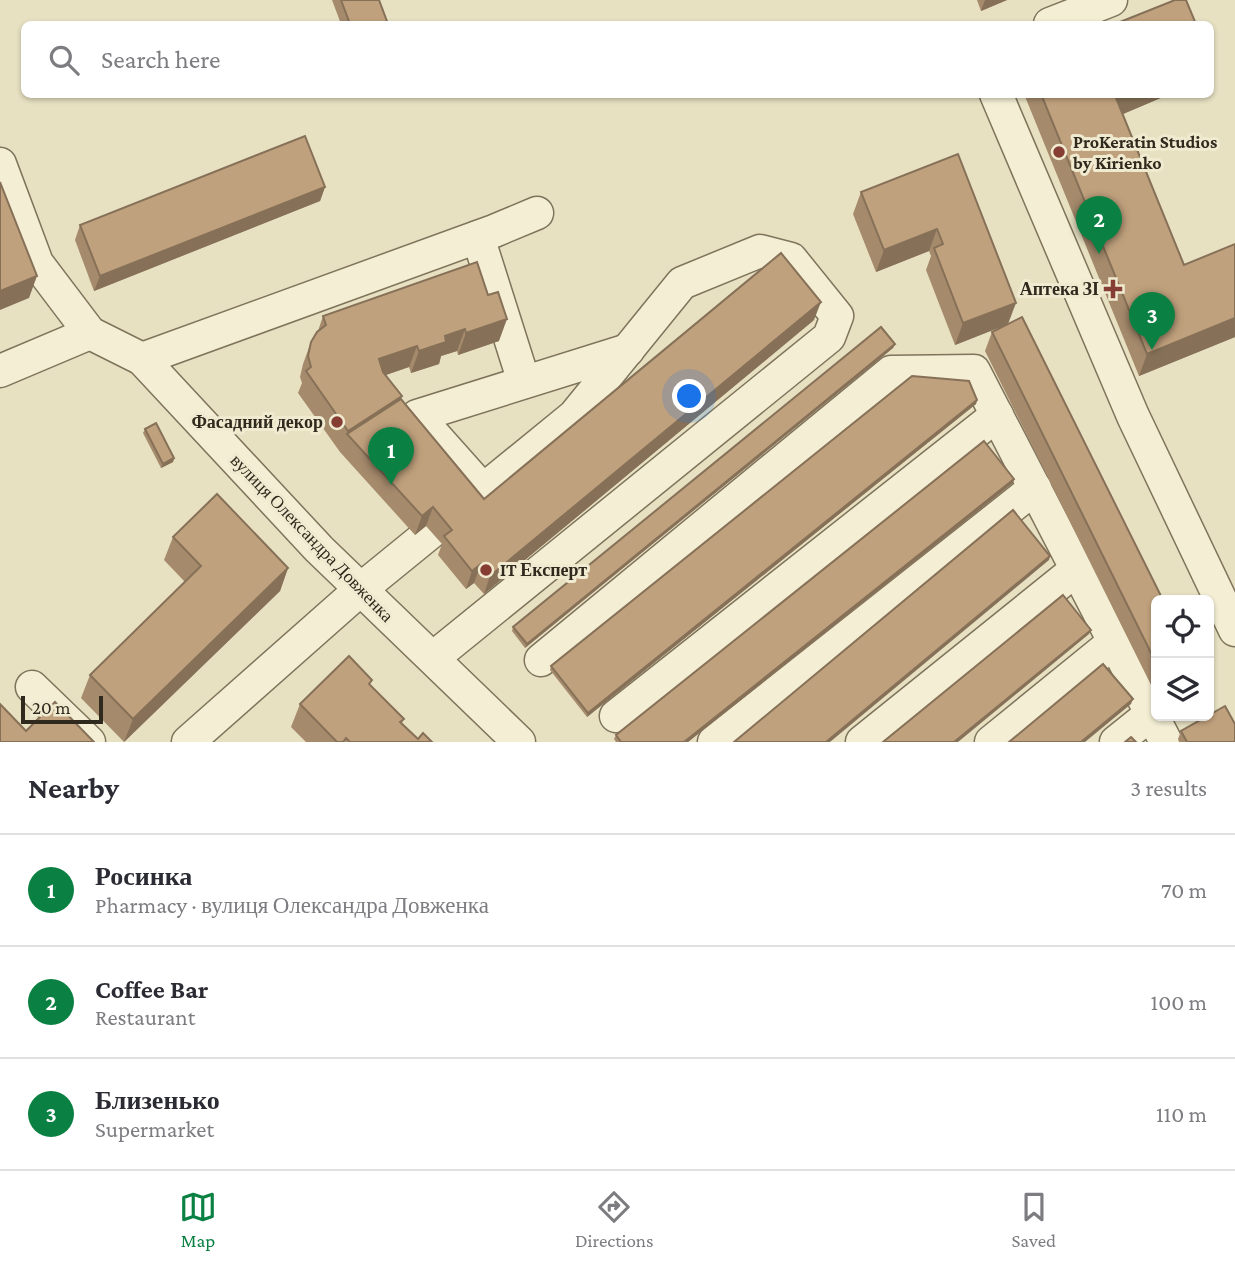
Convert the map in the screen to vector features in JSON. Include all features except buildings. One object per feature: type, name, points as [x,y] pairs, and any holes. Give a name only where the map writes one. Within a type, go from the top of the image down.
[{"type":"street","points":[[1058,21],[1111,0]]},
{"type":"street","points":[[998,98],[1133,416],[1235,630]]},
{"type":"street","points":[[0,164],[37,263],[90,333],[142,359],[537,213]]},
{"type":"street","points":[[478,237],[524,382]]},
{"type":"street","points":[[433,659],[829,337],[837,316],[791,259],[760,251],[682,283],[574,416],[475,497],[416,416],[628,349]]},
{"type":"street","points":[[0,371],[90,333]]},
{"type":"street","name":"вулиця Олександра Довженка","points":[[142,359],[319,549],[519,742]]},
{"type":"street","points":[[541,660],[891,372],[974,371],[1151,713],[1116,742]]},
{"type":"street","points":[[617,716],[997,415]]},
{"type":"street","points":[[714,742],[1035,488]]},
{"type":"street","points":[[188,742],[360,589],[432,532]]},
{"type":"street","points":[[862,742],[1076,569]]},
{"type":"street","points":[[991,742],[1114,642]]},
{"type":"street","points":[[32,687],[89,742]]},
{"type":"street","points":[[1155,721],[1166,742]]},
{"type":"place","name":"ProKeratin Studios by Kirienko","points":[[1059,152]]},
{"type":"place","name":"Coffee Bar","points":[[1099,254]]},
{"type":"place","name":"Аптека ЗІ","points":[[1113,289]]},
{"type":"place","name":"Близенько","points":[[1152,350]]},
{"type":"place","name":"Фасадний декор","points":[[337,422]]},
{"type":"place","name":"Росинка","points":[[391,485]]},
{"type":"place","name":"IT Експерт","points":[[486,570]]}]
